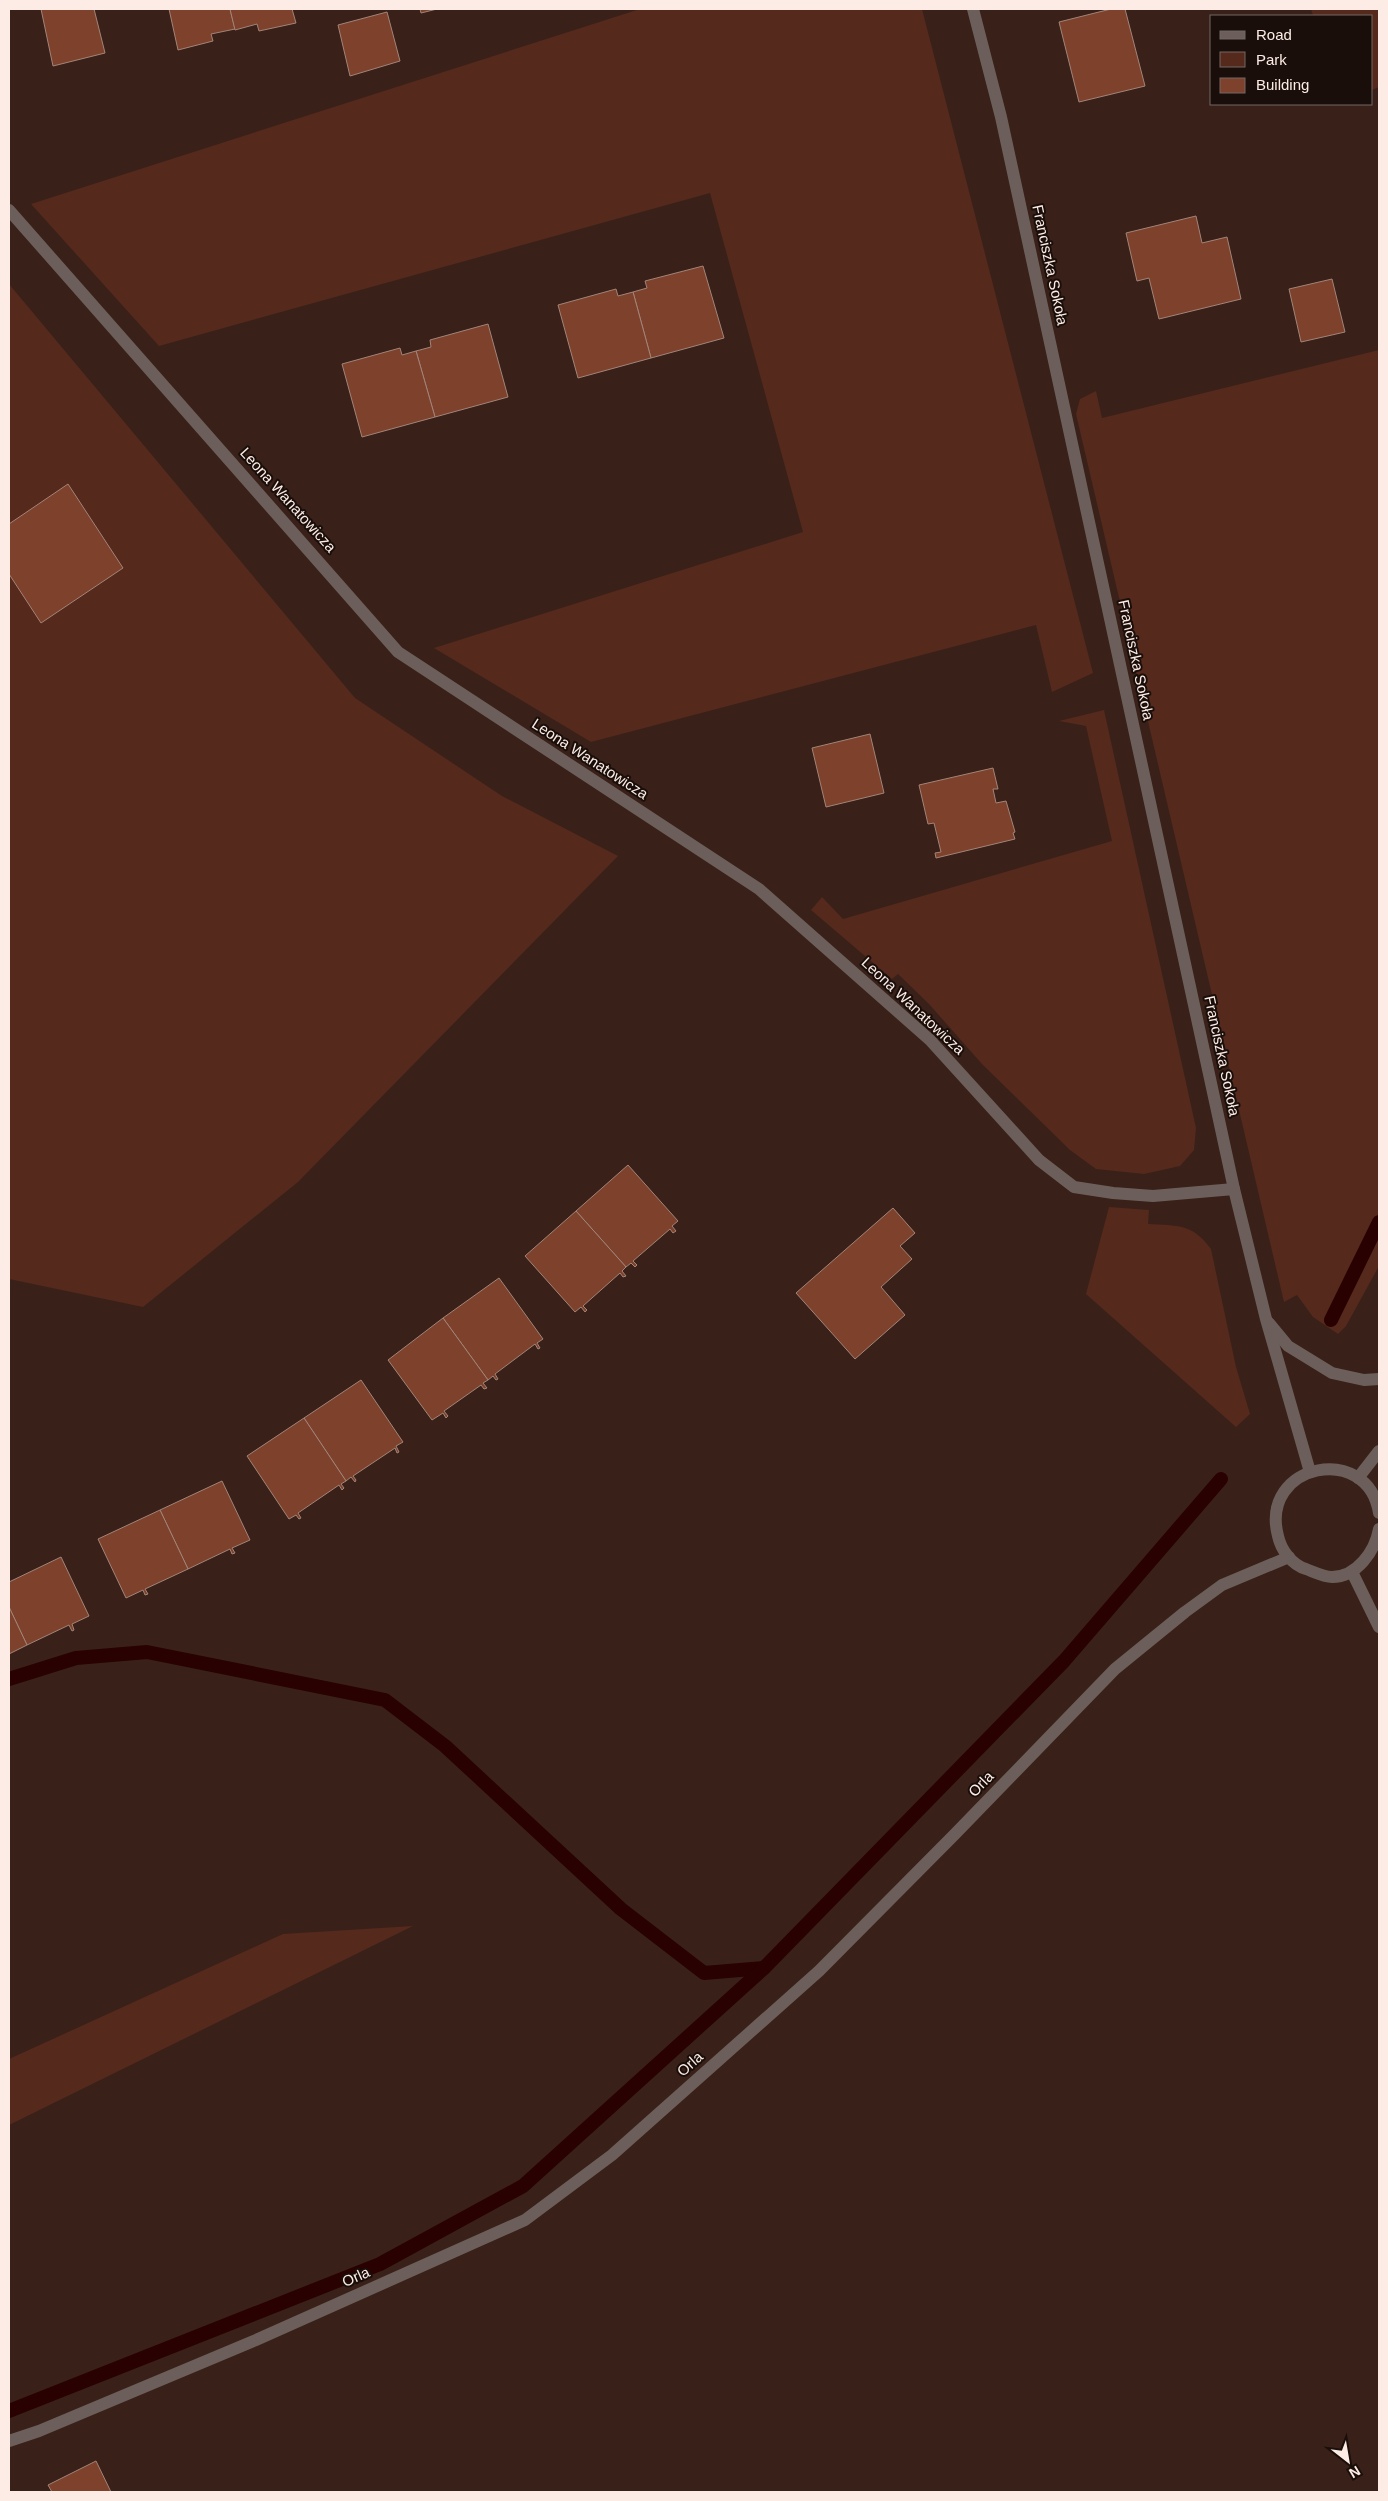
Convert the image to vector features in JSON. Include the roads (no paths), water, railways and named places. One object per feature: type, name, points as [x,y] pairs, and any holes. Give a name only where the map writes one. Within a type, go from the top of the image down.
[{"type":"street","name":"Franciszka Sokoła","points":[[973,9],[1001,117],[1234,1189],[1266,1319],[1310,1472]]},
{"type":"street","name":"Leona Wanatowicza","points":[[9,210],[398,652],[759,889],[930,1040],[1039,1160],[1074,1187],[1112,1193],[1153,1196],[1234,1189]]},
{"type":"street","points":[[1266,1319],[1288,1346],[1332,1373],[1364,1380],[1379,1380]]},
{"type":"street","points":[[1358,1478],[1379,1450]]},
{"type":"street","points":[[1379,1513],[1378,1504],[1370,1489],[1358,1478],[1342,1470],[1326,1468],[1310,1472],[1295,1480],[1284,1492],[1276,1507],[1275,1525],[1279,1543],[1289,1558],[1303,1568],[1332,1577],[1352,1572],[1369,1555],[1377,1539],[1379,1529]]},
{"type":"street","name":"Orla","points":[[9,2441],[39,2431],[256,2340],[524,2220],[612,2155],[819,1971],[1115,1669],[1185,1612],[1222,1585],[1289,1558]]},
{"type":"street","points":[[1352,1572],[1379,1627]]},
{"type":"waterway","points":[[1331,1320],[1379,1222]]},
{"type":"waterway","points":[[9,2411],[380,2264],[523,2186],[764,1968],[1064,1661],[1221,1479]]},
{"type":"waterway","points":[[9,1679],[76,1658],[147,1652],[385,1700],[445,1746],[621,1909],[704,1973],[764,1968]]}]
